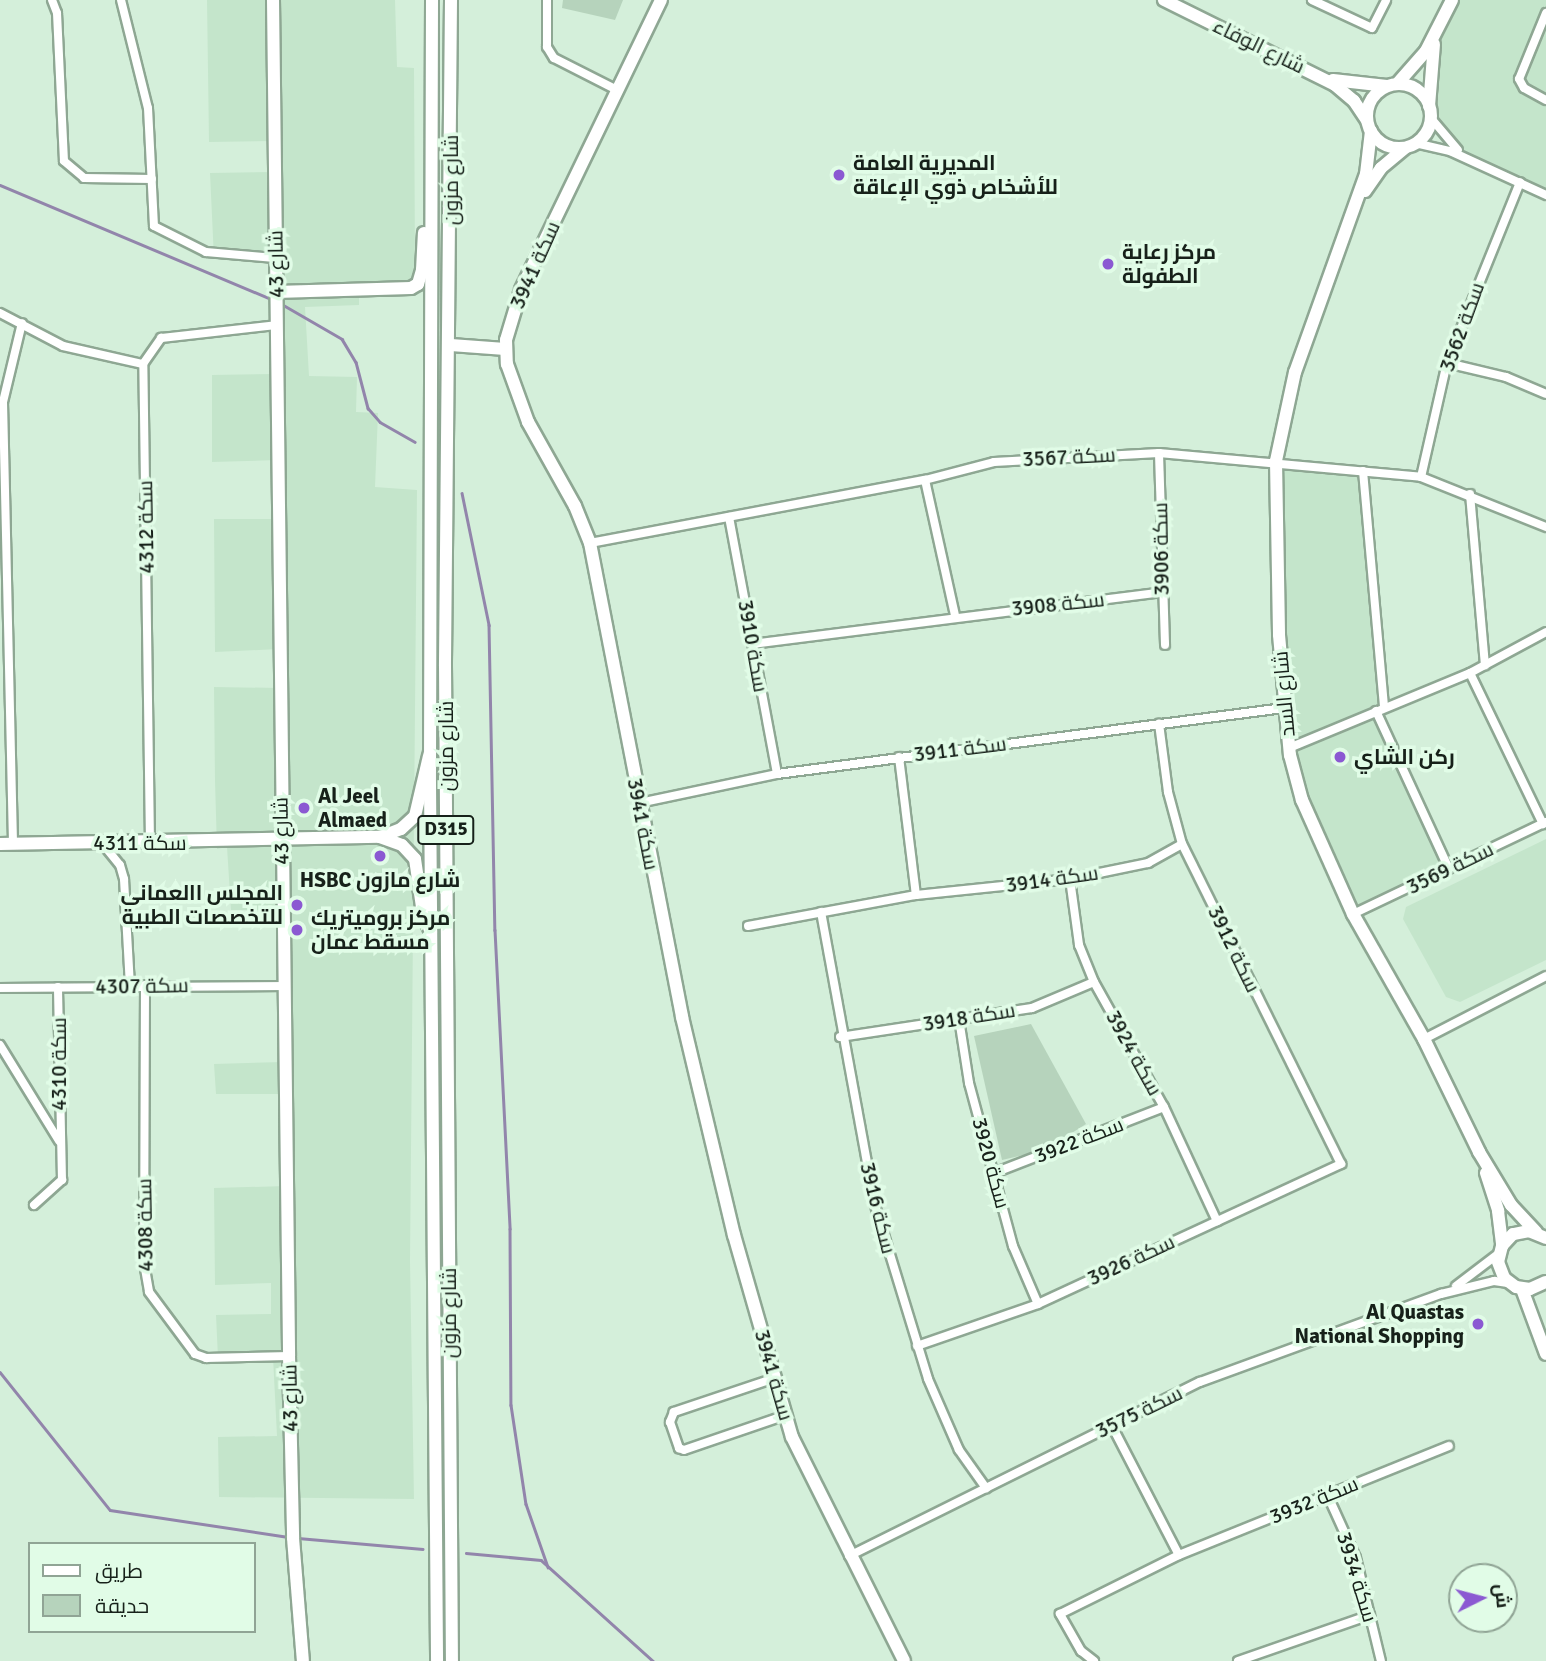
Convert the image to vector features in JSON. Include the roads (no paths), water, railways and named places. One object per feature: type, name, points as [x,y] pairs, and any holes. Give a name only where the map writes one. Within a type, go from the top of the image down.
[{"type":"street","points":[[52,0],[57,13],[64,161],[84,178],[152,179]]},
{"type":"street","points":[[121,0],[148,108],[152,220],[159,230],[206,252],[275,258]]},
{"type":"street","name":"شارع 43","points":[[273,0],[289,1356],[293,1538],[303,1661]]},
{"type":"street","name":"شارع مزون","points":[[432,0],[430,753],[437,1661]]},
{"type":"street","name":"شارع مزون","points":[[451,0],[450,345],[445,666],[452,1661]]},
{"type":"street","points":[[547,0],[549,52],[559,62],[617,90]]},
{"type":"street","name":"سكة 3941","points":[[661,0],[521,289],[506,349],[528,422],[575,506],[590,543],[682,1017],[734,1235],[786,1415],[808,1477],[904,1661]]},
{"type":"street","name":"شارع الوفاء","points":[[1164,0],[1316,74],[1348,95],[1369,125]]},
{"type":"street","points":[[1312,0],[1372,28],[1386,0]]},
{"type":"street","points":[[1452,0],[1420,60],[1371,100],[1369,125],[1385,145],[1410,145],[1472,160],[1546,195]]},
{"type":"street","points":[[1546,13],[1519,79],[1524,88],[1546,100]]},
{"type":"street","points":[[1410,145],[1430,112],[1430,62],[1441,24]]},
{"type":"street","name":"شارع الوفاء","points":[[1316,74],[1354,85],[1392,85]]},
{"type":"street","points":[[1392,85],[1417,90],[1444,138],[1472,160]]},
{"type":"street","points":[[276,292],[411,288],[418,284],[432,114]]},
{"type":"street","name":"شارع السد","points":[[1369,125],[1370,156],[1356,205],[1332,258],[1295,372],[1276,461],[1284,708],[1289,748],[1302,800],[1353,914],[1424,1039],[1479,1152],[1524,1223],[1541,1235]]},
{"type":"street","name":"شارع السد","points":[[1356,205],[1381,168],[1410,145]]},
{"type":"street","name":"سكة 3562","points":[[1421,478],[1447,363],[1520,182]]},
{"type":"street","points":[[0,313],[63,346],[143,364],[149,349],[162,338],[276,325]]},
{"type":"street","points":[[6,844],[3,402],[22,323]]},
{"type":"street","points":[[450,345],[506,349]]},
{"type":"street","points":[[1447,363],[1497,374],[1546,394]]},
{"type":"street","name":"سكة 4312","points":[[143,364],[150,843]]},
{"type":"street","name":"سكة 3567","points":[[590,543],[925,480],[994,462],[1159,453],[1276,461],[1421,478],[1470,494],[1546,527]]},
{"type":"street","name":"سكة 3906","points":[[1159,453],[1161,592],[1165,645]]},
{"type":"street","points":[[1363,471],[1380,709],[1449,869]]},
{"type":"street","points":[[925,480],[955,615]]},
{"type":"street","points":[[1470,494],[1485,665]]},
{"type":"street","name":"سكة 3910","points":[[730,517],[777,774]]},
{"type":"street","name":"سكة 3908","points":[[752,643],[955,615],[1161,592]]},
{"type":"street","points":[[1289,748],[1470,673],[1546,632]]},
{"type":"street","points":[[1470,673],[1544,823]]},
{"type":"street","name":"سكة 3911","points":[[639,803],[777,774],[1284,708]]},
{"type":"street","name":"سكة 3912","points":[[1159,724],[1168,792],[1182,844],[1341,1164]]},
{"type":"street","points":[[380,837],[401,829],[415,816],[430,753]]},
{"type":"street","points":[[899,757],[916,895]]},
{"type":"street","name":"سكة 3569","points":[[1353,914],[1544,823]]},
{"type":"street","points":[[380,837],[402,845],[415,859],[423,914],[432,933]]},
{"type":"street","name":"سكة 4311","points":[[6,844],[281,841],[380,837]]},
{"type":"street","points":[[102,843],[120,866],[124,879],[130,985]]},
{"type":"street","name":"سكة 3914","points":[[748,926],[916,895],[1070,879],[1148,863],[1182,844]]},
{"type":"street","name":"سكة 3924","points":[[1070,879],[1079,944],[1094,982],[1164,1107],[1217,1221]]},
{"type":"street","name":"سكة 3916","points":[[821,912],[840,1037],[874,1202],[917,1346],[959,1450],[986,1488]]},
{"type":"street","points":[[1424,1039],[1546,976]]},
{"type":"street","name":"سكة 3918","points":[[840,1037],[1032,1008],[1094,982]]},
{"type":"street","name":"سكة 4308","points":[[145,985],[144,1263],[149,1292],[195,1354],[206,1358],[289,1356]]},
{"type":"street","name":"سكة 4307","points":[[0,988],[284,986]]},
{"type":"street","name":"سكة 4310","points":[[34,1205],[62,1180],[59,1141],[58,987]]},
{"type":"street","name":"سكة 3920","points":[[960,1019],[969,1083],[1013,1246],[1038,1304]]},
{"type":"street","name":"سكة 4310","points":[[0,1045],[59,1141]]},
{"type":"street","name":"سكة 3922","points":[[994,1173],[1164,1107]]},
{"type":"street","name":"شارع السد","points":[[1479,1152],[1498,1211],[1500,1271],[1516,1286]]},
{"type":"street","name":"سكة 3926","points":[[917,1346],[1038,1304],[1341,1164]]},
{"type":"street","points":[[1500,1250],[1513,1234],[1541,1235]]},
{"type":"street","name":"سكة 3575","points":[[1441,1294],[1500,1250]]},
{"type":"street","name":"سكة 3575","points":[[849,1556],[1200,1382],[1441,1294],[1494,1281],[1516,1286]]},
{"type":"street","points":[[1546,1282],[1516,1286],[1546,1353]]},
{"type":"street","points":[[775,1378],[674,1412],[670,1422],[679,1448],[684,1450],[786,1415]]},
{"type":"street","points":[[1112,1426],[1179,1555]]},
{"type":"street","name":"سكة 3932","points":[[1094,1661],[1081,1651],[1060,1614],[1179,1555],[1449,1446]]},
{"type":"street","name":"سكة 3934","points":[[1327,1494],[1356,1558],[1381,1661]]},
{"type":"street","points":[[1238,1661],[1370,1615]]},
{"type":"waterway","points":[[0,185],[271,299]]},
{"type":"waterway","points":[[280,303],[342,339],[356,362],[368,408],[380,422],[415,442]]},
{"type":"waterway","points":[[462,493],[489,625],[495,930],[510,1229],[511,1405],[526,1504],[548,1567]]},
{"type":"waterway","points":[[0,1372],[110,1510],[288,1537]]},
{"type":"waterway","points":[[298,1538],[423,1549]]},
{"type":"waterway","points":[[466,1553],[541,1560],[653,1661]]},
{"type":"place","name":"المديرية العامة للأشخاص ذوي الإعاقة","points":[[839,175]]},
{"type":"place","name":"مركز رعاية الطفولة","points":[[1108,264]]},
{"type":"place","name":"ركن الشاي","points":[[1340,757]]},
{"type":"place","name":"Al Jeel Almaed","points":[[304,808]]},
{"type":"place","name":"HSBC شارع مازون","points":[[380,856]]},
{"type":"place","name":"المجلس االعمانى للتخصصات الطبية","points":[[297,905]]},
{"type":"place","name":"مركز بروميتريك مسقط عمان","points":[[297,930]]},
{"type":"place","name":"Al Quastas National Shopping","points":[[1478,1324]]}]
